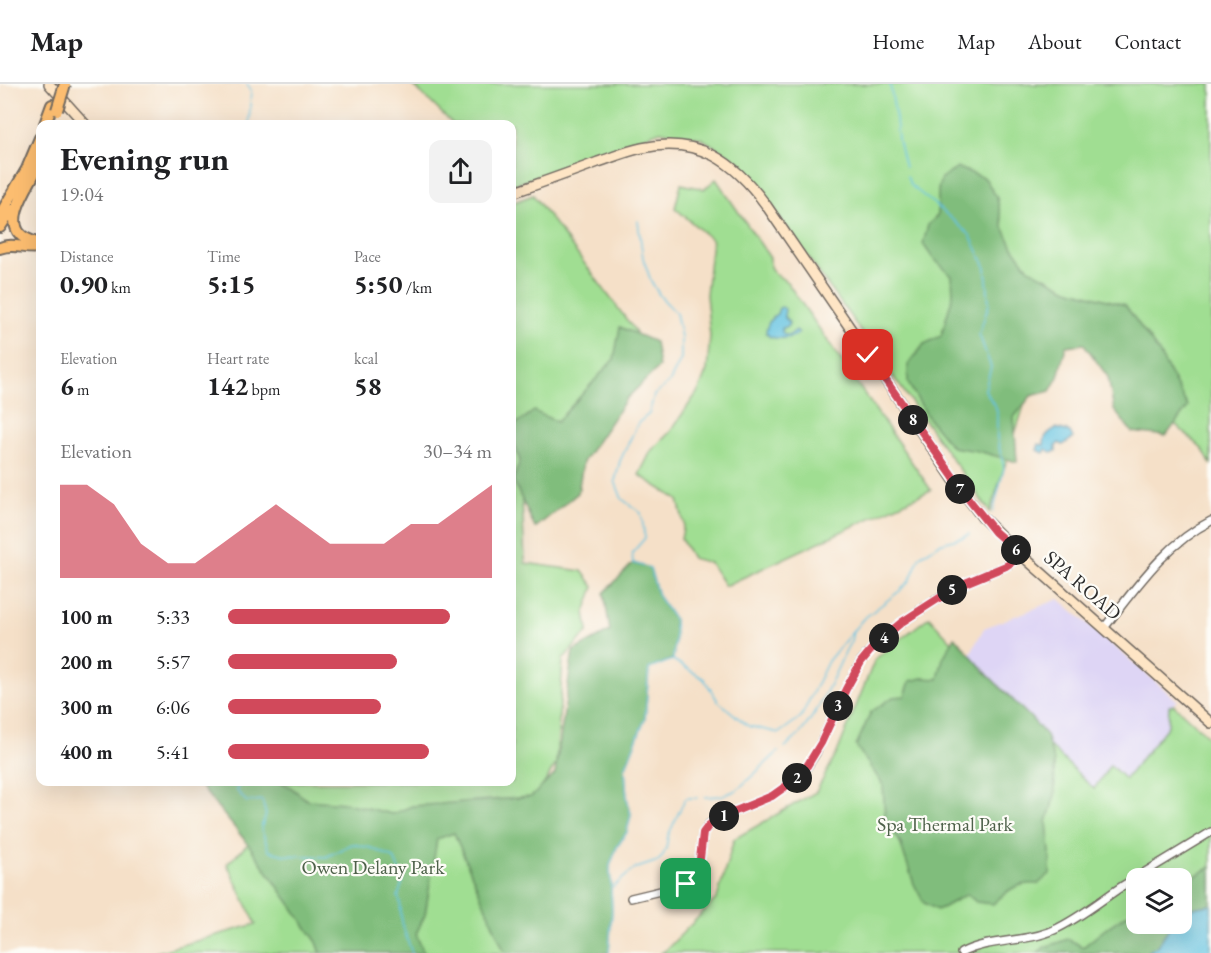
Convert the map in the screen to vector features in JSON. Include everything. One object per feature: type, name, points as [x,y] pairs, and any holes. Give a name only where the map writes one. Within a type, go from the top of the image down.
[{"type":"highway","points":[[53,120],[58,84]]},
{"type":"highway","points":[[48,120],[65,84]]},
{"type":"highway","points":[[0,215],[27,169],[36,148]]},
{"type":"highway","points":[[0,228],[36,162]]},
{"type":"highway","points":[[36,168],[16,209],[14,222],[20,235],[36,244]]},
{"type":"highway","points":[[0,248],[11,245],[36,247]]},
{"type":"main road","points":[[49,84],[81,120]]},
{"type":"main road","points":[[516,192],[627,152],[655,145],[696,148],[733,167],[766,205],[970,501],[995,532],[1020,554]]},
{"type":"main road","name":"SPA ROAD","points":[[1020,554],[1211,723]]},
{"type":"street","points":[[1104,628],[1169,550],[1186,536],[1211,521]]},
{"type":"street","name":"SPA ROAD","points":[[631,898],[686,884],[699,867],[703,833],[709,825],[721,817],[772,796],[801,773],[821,743],[861,662],[876,644],[902,622],[958,586],[1006,566],[1020,554]]},
{"type":"street","points":[[961,953],[992,943],[1054,930],[1079,917],[1124,885],[1211,832]]},
{"type":"shaded area","points":[[1059,599],[1178,701],[1169,707],[1168,726],[1125,779],[1094,789],[1029,726],[968,658],[984,628]]},
{"type":"green space","points":[[412,84],[1211,84],[1211,465],[1203,450],[1054,312],[990,512],[740,162],[701,138],[660,131],[516,185],[516,120],[449,120]]},
{"type":"green space","points":[[958,168],[985,178],[997,198],[1003,227],[1013,247],[1029,269],[1068,289],[1125,305],[1158,351],[1188,407],[1166,436],[1132,432],[1114,410],[1108,377],[1084,344],[1066,346],[1058,377],[1050,391],[1031,396],[1014,417],[1017,462],[978,451],[952,447],[929,419],[908,383],[908,365],[924,344],[941,336],[953,295],[952,276],[932,257],[923,244],[928,225],[938,215],[938,190],[941,178]]},
{"type":"green space","points":[[716,179],[770,258],[770,267],[774,273],[787,282],[931,490],[725,586],[710,563],[692,558],[681,539],[684,524],[678,500],[639,475],[651,451],[670,432],[699,390],[707,370],[710,336],[706,295],[712,240],[675,208],[681,184],[704,189]]},
{"type":"green space","name":"Owen Delany Park","points":[[533,195],[636,332],[626,350],[520,460],[525,563],[582,571],[594,587],[585,612],[588,631],[563,659],[556,764],[536,797],[513,953],[348,953],[263,864],[317,942],[321,953],[154,953],[256,924],[227,864],[248,844],[203,786],[516,786],[516,201]]},
{"type":"green space","points":[[620,327],[655,342],[659,367],[626,399],[583,462],[578,493],[535,528],[516,487],[516,472],[520,461],[516,448],[516,424],[534,411],[557,422],[614,359]]},
{"type":"green space","points":[[633,563],[650,568],[658,596],[674,619],[675,640],[673,659],[649,669],[645,719],[625,769],[627,798],[631,814],[627,832],[617,847],[610,866],[612,910],[609,953],[505,953],[454,833],[437,839],[425,915],[416,934],[424,953],[321,953],[317,942],[248,844],[200,786],[289,786],[307,800],[346,803],[392,814],[412,806],[531,797],[555,774],[573,651],[610,631],[604,593]]},
{"type":"green space","name":"Spa Thermal Park","points":[[929,617],[1029,726],[1094,789],[1110,765],[1125,779],[1168,726],[1169,706],[1174,705],[1211,739],[1211,905],[1192,908],[1192,868],[1126,868],[1126,934],[1163,934],[1146,953],[661,953],[717,898],[734,839],[816,792],[837,753],[875,659]]},
{"type":"green space","points":[[955,637],[1046,735],[1054,761],[1055,795],[1047,822],[1050,874],[1038,884],[1024,884],[1013,888],[993,904],[976,902],[967,894],[937,910],[924,903],[914,884],[900,842],[885,819],[883,785],[856,746],[871,712],[893,697],[905,696],[910,681],[923,678],[938,679],[943,658]]},
{"type":"green space","points":[[1211,867],[1211,905],[1192,908],[1192,877]]},
{"type":"green space","points":[[1126,915],[1126,934],[1165,934],[1157,946],[1146,953],[1037,953],[1045,947],[1068,939],[1083,947]]},
{"type":"water","points":[[782,307],[785,309],[784,316],[789,323],[788,326],[782,328],[782,332],[790,335],[796,330],[799,333],[785,338],[770,337],[766,333],[768,325]]},
{"type":"water","points":[[1056,428],[1070,432],[1073,438],[1063,445],[1059,443],[1056,451],[1052,453],[1046,449],[1044,453],[1037,450],[1039,444],[1044,445],[1047,435]]},
{"type":"water","points":[[1211,905],[1211,953],[1146,953],[1157,946],[1165,934],[1192,934],[1192,908]]},
{"type":"waterway","points":[[247,84],[251,90],[249,120]]},
{"type":"waterway","points":[[890,84],[898,140],[905,167]]},
{"type":"waterway","points":[[907,176],[910,185],[970,235],[986,268],[989,304],[979,334],[991,367],[985,390],[997,410],[997,438],[1004,468],[993,512]]},
{"type":"waterway","points":[[638,221],[643,258],[651,281],[660,296],[676,313],[681,337],[681,359],[669,383],[654,395],[649,414],[638,423],[620,461],[615,481],[622,499],[641,513],[645,538],[632,553],[633,563],[650,568],[658,596],[674,619],[673,659]]},
{"type":"waterway","points":[[673,660],[704,679],[718,701],[748,726],[779,733],[801,717],[828,661],[863,619],[901,590],[910,580],[920,556],[939,544],[969,534]]},
{"type":"waterway","points":[[785,747],[804,728],[820,703],[851,641],[853,630]]},
{"type":"waterway","points":[[609,953],[612,910],[610,866],[617,847],[627,832],[631,814],[627,798],[625,769],[645,719],[649,669],[672,660]]},
{"type":"waterway","points":[[705,797],[722,796],[737,790],[778,752]]},
{"type":"waterway","points":[[238,786],[236,790],[247,802],[262,800],[266,815],[261,828],[269,851],[285,855],[326,857],[352,844],[371,848],[394,858],[403,880],[398,897],[403,925],[412,953]]},
{"type":"waterway","points":[[613,887],[634,869],[658,861],[662,857],[668,836],[684,801],[687,798],[697,798]]},
{"type":"route","points":[[686,884],[699,867],[703,833],[714,820],[779,792],[796,779],[807,766],[816,753],[861,662],[876,644],[902,622],[958,586],[1006,566],[1020,554],[995,532],[956,483],[868,355]]}]
